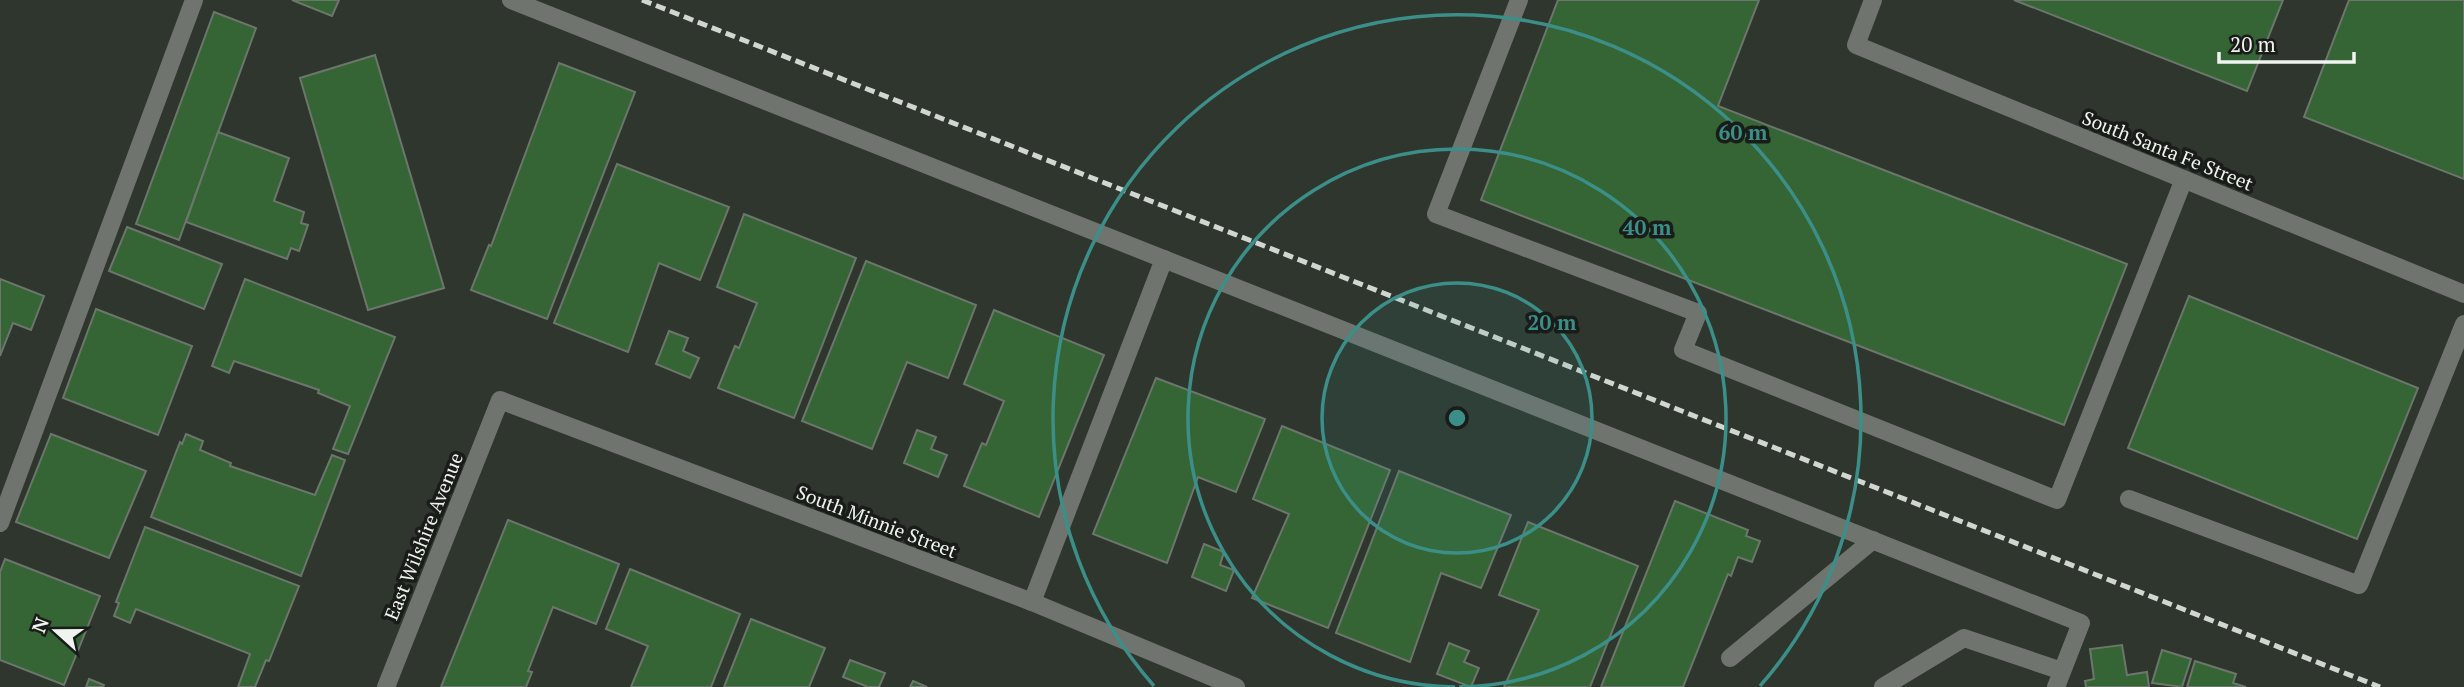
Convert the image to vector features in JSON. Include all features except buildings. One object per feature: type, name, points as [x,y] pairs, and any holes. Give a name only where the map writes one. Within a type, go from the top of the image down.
[{"type":"street","points":[[0,523],[194,0]]},
{"type":"street","points":[[511,0],[2081,623],[2059,679],[1964,638],[1883,687]]},
{"type":"street","points":[[1519,0],[1436,214],[1698,313],[1683,351],[2057,500],[2184,179]]},
{"type":"street","name":"South Santa Fe Street","points":[[1873,0],[1856,45],[2464,294]]},
{"type":"street","points":[[1032,602],[1164,259]]},
{"type":"street","points":[[2129,499],[2359,585],[2464,324]]},
{"type":"street","name":"South Minnie Street","points":[[500,400],[1032,602],[1236,687]]},
{"type":"street","name":"East Wilshire Avenue","points":[[386,687],[500,400]]},
{"type":"street","points":[[1730,658],[1873,540]]},
{"type":"railway","points":[[642,0],[2380,687]]}]
